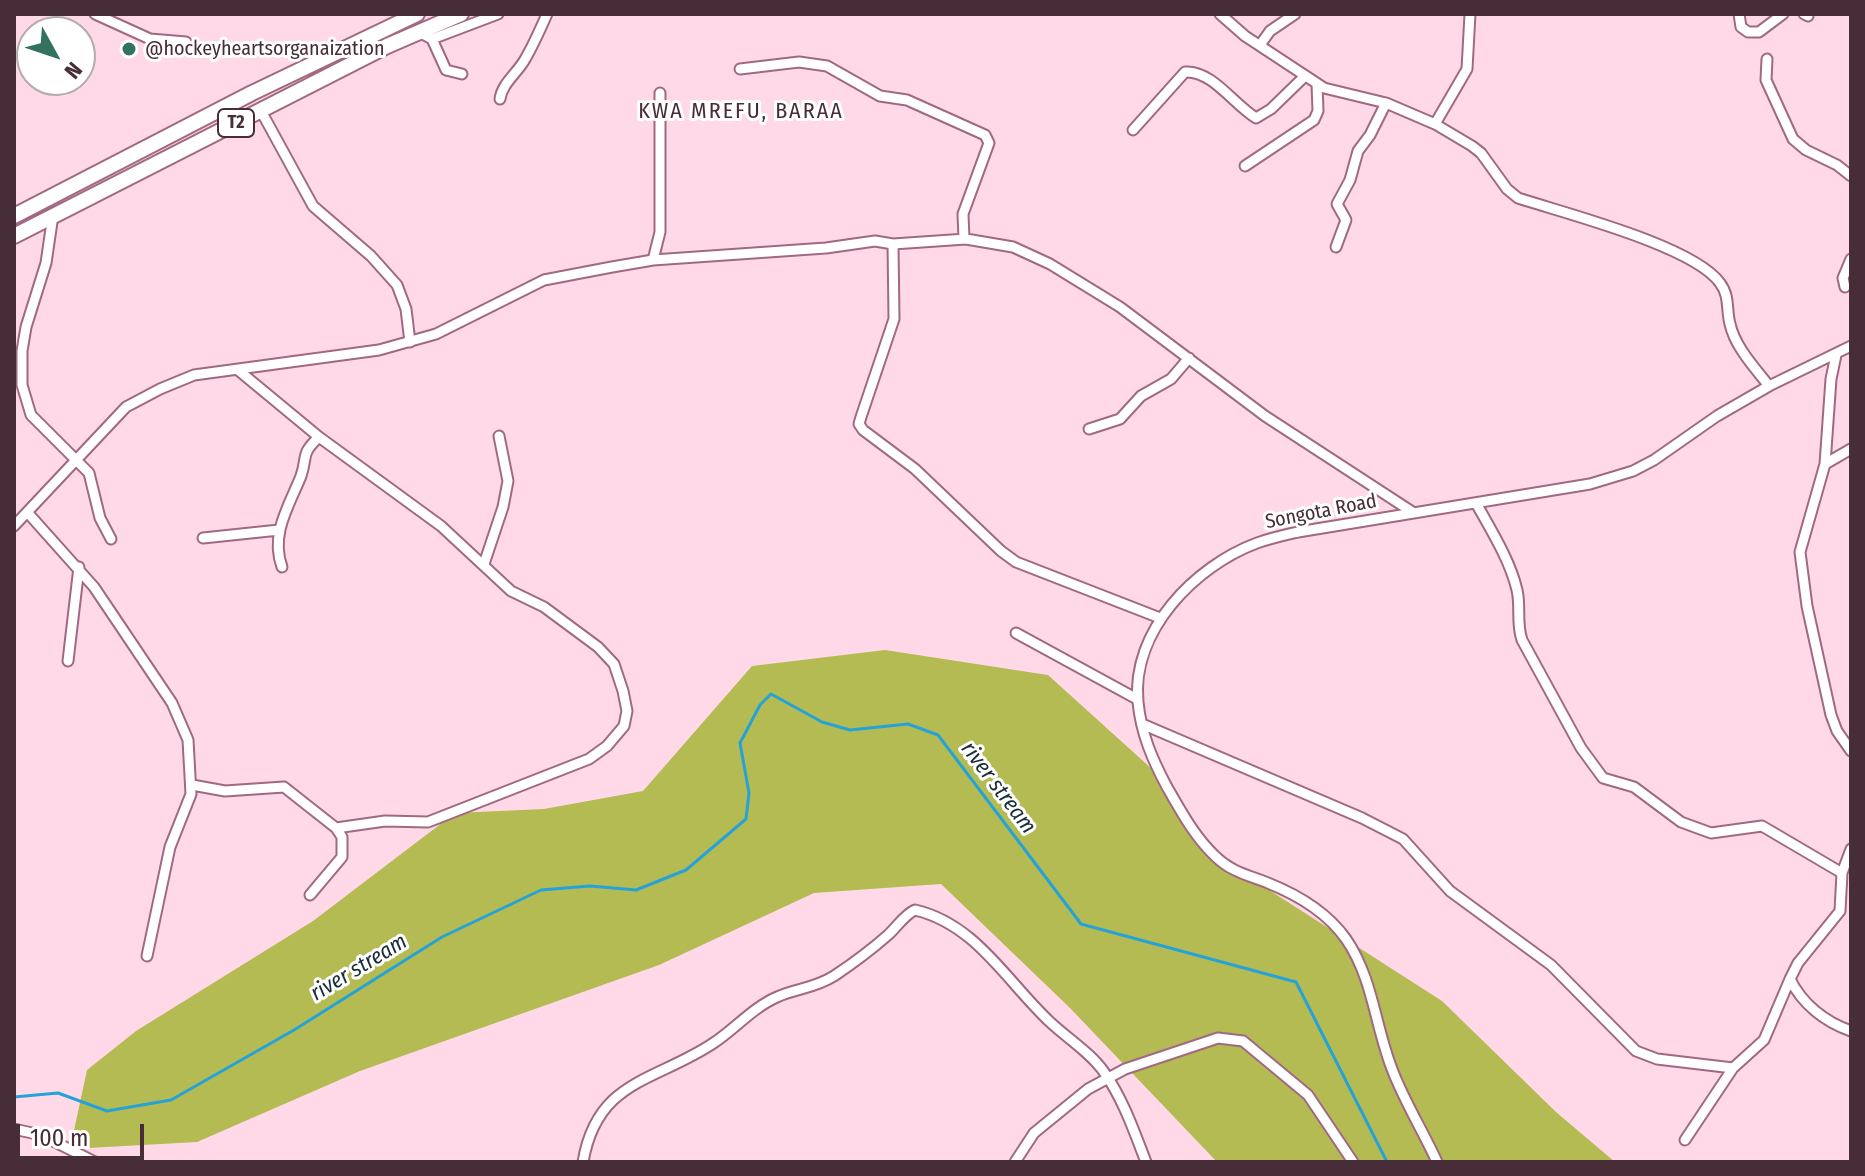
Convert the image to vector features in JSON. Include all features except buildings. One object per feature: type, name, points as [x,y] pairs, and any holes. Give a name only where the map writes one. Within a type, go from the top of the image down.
[{"type":"highway","name":"T2","points":[[14,216],[252,93],[417,14]]},
{"type":"highway","name":"T2","points":[[14,236],[261,111],[425,36],[461,14]]},
{"type":"street","points":[[95,14],[150,39],[186,42]]},
{"type":"street","points":[[462,74],[446,70],[425,36],[498,14]]},
{"type":"street","points":[[500,99],[547,14]]},
{"type":"street","points":[[1220,14],[1317,84],[1337,92],[1386,103],[1435,124],[1481,153],[1507,189],[1518,198],[1605,224],[1704,267],[1725,290],[1734,336],[1769,386]]},
{"type":"street","points":[[1260,45],[1270,31],[1295,14]]},
{"type":"street","points":[[1435,124],[1467,69],[1470,14]]},
{"type":"street","points":[[1739,14],[1741,27],[1748,32],[1766,28],[1783,14]]},
{"type":"street","points":[[1767,59],[1766,80],[1793,139],[1851,176]]},
{"type":"street","points":[[740,69],[799,62],[827,66],[880,96],[907,100],[985,135],[989,143],[963,214],[964,239]]},
{"type":"street","points":[[1133,130],[1185,72],[1200,75],[1259,118],[1305,76]]},
{"type":"street","points":[[1245,166],[1314,120],[1318,111],[1317,84]]},
{"type":"street","points":[[653,260],[660,232],[660,93]]},
{"type":"street","points":[[1336,247],[1346,220],[1337,204],[1350,180],[1358,151],[1386,103]]},
{"type":"street","points":[[261,111],[313,206],[371,256],[397,285],[406,309],[410,342]]},
{"type":"street","points":[[53,215],[46,263],[26,327],[20,369],[25,399],[31,415],[77,459],[91,477],[100,518],[111,539]]},
{"type":"street","points":[[14,526],[132,403],[194,375],[379,350],[436,334],[544,280],[653,260],[794,251],[875,241],[893,244],[964,239],[1013,247],[1050,264],[1120,307],[1265,416],[1414,513]]},
{"type":"street","points":[[893,244],[894,319],[859,424],[863,430],[915,469],[1008,557],[1043,574],[1160,618]]},
{"type":"street","points":[[1845,287],[1843,278],[1851,259]]},
{"type":"street","name":"Songota Road","points":[[1437,1162],[1392,1069],[1375,1004],[1346,939],[1324,915],[1304,900],[1228,868],[1213,854],[1189,825],[1150,755],[1137,699],[1140,670],[1160,618],[1209,570],[1256,543],[1298,532],[1590,484],[1633,471],[1769,386],[1851,346]]},
{"type":"street","points":[[1836,355],[1831,379],[1825,464],[1803,537],[1801,568],[1831,715],[1837,731],[1851,751]]},
{"type":"street","points":[[1089,429],[1120,419],[1141,396],[1171,379],[1189,358]]},
{"type":"street","points":[[238,370],[319,437],[441,526],[511,591],[544,607],[575,629],[614,664],[627,711],[624,726],[607,746],[589,759],[437,820],[420,824],[385,821],[336,828]]},
{"type":"street","points":[[484,564],[503,507],[508,481],[499,436]]},
{"type":"street","points":[[282,567],[277,552],[279,530],[302,474],[304,453],[319,437]]},
{"type":"street","points":[[1825,464],[1851,449]]},
{"type":"street","points":[[1476,503],[1516,586],[1519,606],[1517,627],[1522,640],[1581,748],[1600,775],[1634,787],[1693,827],[1719,834],[1762,826],[1842,873]]},
{"type":"street","points":[[27,512],[79,567],[148,665],[182,721],[188,740],[192,785],[189,804],[170,847],[147,956]]},
{"type":"street","points":[[203,538],[279,530]]},
{"type":"street","points":[[68,661],[79,567]]},
{"type":"street","points":[[1016,633],[1137,699]]},
{"type":"street","points":[[1142,724],[1362,818],[1403,839],[1450,891],[1551,965],[1636,1051],[1657,1059],[1733,1068]]},
{"type":"street","points":[[192,785],[225,791],[284,787],[336,828],[342,837],[343,855],[310,895]]},
{"type":"street","points":[[1685,1140],[1733,1068],[1764,1040],[1798,963],[1837,916],[1842,905],[1842,873],[1851,849]]},
{"type":"street","points":[[583,1162],[587,1139],[595,1123],[627,1087],[695,1055],[773,999],[812,988],[835,975],[889,934],[912,910],[950,922],[967,935],[1047,1019],[1101,1068],[1120,1099],[1146,1162]]},
{"type":"street","points":[[1790,979],[1819,1015],[1833,1025],[1851,1031]]},
{"type":"street","points":[[1015,1162],[1034,1133],[1088,1089],[1144,1061],[1218,1038],[1243,1041],[1308,1095],[1353,1162]]},
{"type":"street","points":[[14,1129],[41,1135],[95,1162]]},
{"type":"green space","points":[[885,650],[1048,675],[1163,779],[1213,854],[1442,1001],[1556,1112],[1615,1162],[1217,1162],[1070,1008],[941,884],[814,893],[659,965],[360,1071],[197,1142],[70,1149],[87,1070],[136,1031],[313,921],[455,813],[544,809],[643,791],[752,666]]},
{"type":"waterway","name":"river stream","points":[[14,1097],[58,1093],[107,1111],[171,1100],[294,1030],[442,937],[541,890],[590,886],[636,890],[686,870],[746,819],[749,793],[740,743],[760,705],[771,694],[822,722],[850,730],[908,724],[938,735],[1081,924],[1296,982],[1387,1162]]},
{"type":"place","name":"@hockeyheartsorganaization","points":[[129,49]]},
{"type":"district","name":"KWA MREFU, BARAA","points":[[741,112]]}]
